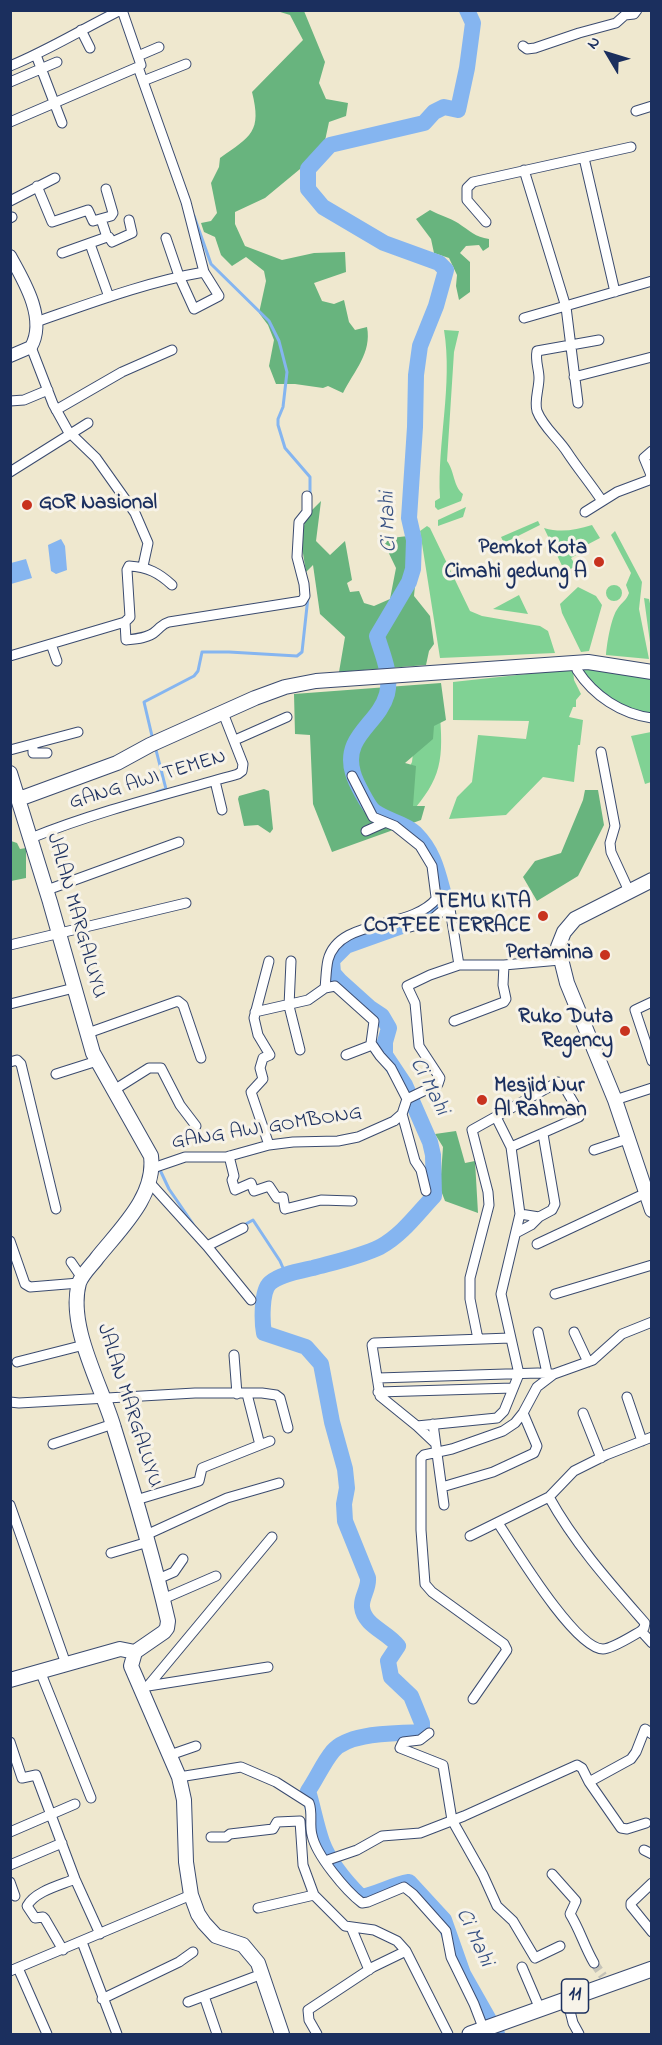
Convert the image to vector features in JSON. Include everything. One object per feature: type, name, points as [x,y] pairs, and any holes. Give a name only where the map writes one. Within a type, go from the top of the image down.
[{"type":"highway","name":"11","points":[[490,2030],[606,1980],[651,1969]]},
{"type":"highway","name":"11","points":[[490,2030],[568,2007],[651,1978]]},
{"type":"main road","points":[[17,795],[114,756],[150,745],[285,687],[316,681],[582,666],[651,672]]},
{"type":"main road","name":"JALAN MARGALUYU","points":[[10,773],[97,1061],[151,1156],[153,1168]]},
{"type":"main road","points":[[651,880],[575,919],[560,939],[558,947],[571,993],[615,1100],[651,1210]]},
{"type":"main road","points":[[80,1280],[124,1225],[150,1183],[153,1168]]},
{"type":"main road","name":"JALAN MARGALUYU","points":[[80,1280],[77,1304],[84,1345],[113,1424],[147,1539],[168,1622],[167,1628],[135,1652]]},
{"type":"main road","points":[[10,1680],[120,1649],[135,1652],[131,1666],[144,1688],[179,1777],[184,1800],[184,1832],[191,1895],[204,1923],[216,1936],[243,1946],[258,1963],[282,2034]]},
{"type":"street","points":[[523,46],[535,48],[616,23],[625,15],[634,14],[637,10]]},
{"type":"street","points":[[10,66],[36,55],[81,30],[125,12],[141,65],[54,105],[10,122]]},
{"type":"street","points":[[81,30],[90,48]]},
{"type":"street","points":[[138,56],[159,47]]},
{"type":"street","points":[[36,55],[62,123]]},
{"type":"street","points":[[10,82],[57,62]]},
{"type":"street","points":[[143,81],[186,64]]},
{"type":"street","points":[[138,67],[186,202],[204,272],[219,296],[194,309],[179,276],[166,238]]},
{"type":"street","points":[[636,111],[651,106]]},
{"type":"street","points":[[486,222],[467,200],[467,188],[473,182],[631,147]]},
{"type":"street","points":[[584,158],[615,292]]},
{"type":"street","points":[[524,170],[566,307],[578,403]]},
{"type":"street","points":[[10,201],[55,178]]},
{"type":"street","points":[[37,186],[52,222],[88,210],[93,221],[111,216],[113,213],[106,189]]},
{"type":"street","points":[[101,219],[107,237],[112,242],[132,233],[129,220]]},
{"type":"street","points":[[62,253],[107,237]]},
{"type":"street","points":[[90,244],[109,297]]},
{"type":"street","points":[[10,256],[28,291],[37,333],[31,347],[10,356]]},
{"type":"street","points":[[36,322],[179,276],[204,272]]},
{"type":"street","points":[[524,318],[651,281]]},
{"type":"street","points":[[599,340],[537,351],[536,357],[539,378],[537,409],[551,433],[567,451],[602,501]]},
{"type":"street","points":[[31,347],[56,410],[70,433],[96,458],[135,513],[148,543],[143,566]]},
{"type":"street","points":[[56,410],[122,372],[172,350]]},
{"type":"street","points":[[574,377],[651,357]]},
{"type":"street","points":[[10,401],[24,400],[48,390]]},
{"type":"street","points":[[10,472],[88,423]]},
{"type":"street","points":[[585,512],[617,492],[650,480],[651,475],[644,458],[651,451]]},
{"type":"street","points":[[126,622],[126,640],[156,632],[162,624],[169,622],[302,601],[304,584],[297,557],[299,522],[307,513],[307,495]]},
{"type":"street","points":[[10,656],[126,622],[130,617],[127,567],[129,566],[143,566],[157,572],[172,585]]},
{"type":"street","points":[[51,644],[57,662]]},
{"type":"street","points":[[582,666],[584,681],[606,701],[628,712],[651,718]]},
{"type":"street","points":[[223,713],[235,740],[286,717]]},
{"type":"street","points":[[10,750],[78,732]]},
{"type":"street","name":"GANG AWI TEMEN","points":[[31,838],[74,821],[163,793],[238,774],[242,771],[243,765],[235,740]]},
{"type":"street","points":[[33,745],[33,753],[47,753]]},
{"type":"street","points":[[601,752],[615,826],[610,843],[611,852],[629,891]]},
{"type":"street","points":[[352,776],[373,817],[395,826],[420,846],[432,866],[443,902],[450,909],[459,965]]},
{"type":"street","points":[[215,781],[222,810]]},
{"type":"street","points":[[366,831],[384,823]]},
{"type":"street","points":[[46,890],[179,842]]},
{"type":"street","points":[[410,927],[429,921],[443,902]]},
{"type":"street","points":[[325,988],[328,959],[337,943],[361,929],[417,914],[429,906],[443,902]]},
{"type":"street","points":[[10,945],[186,903]]},
{"type":"street","points":[[426,1191],[402,1114],[407,1099],[438,1084],[440,1078],[419,1046],[415,1003],[407,986],[429,975],[459,965],[504,965],[560,960]]},
{"type":"street","points":[[269,961],[254,1018],[255,1029],[270,1054],[263,1058],[260,1068],[263,1079],[251,1092],[269,1145]]},
{"type":"street","points":[[291,961],[289,1006],[300,1050]]},
{"type":"street","points":[[454,1021],[504,1002],[506,999],[503,985],[504,965]]},
{"type":"street","points":[[255,1012],[308,1000],[325,988],[335,986],[369,1016],[374,1025],[372,1045],[392,1068],[407,1099]]},
{"type":"street","points":[[10,1004],[74,988]]},
{"type":"street","points":[[88,1033],[178,1001],[183,1005],[201,1058]]},
{"type":"street","points":[[651,1002],[635,1010],[651,1061]]},
{"type":"street","points":[[346,1055],[372,1045]]},
{"type":"street","points":[[10,1062],[17,1060],[21,1064],[56,1209]]},
{"type":"street","points":[[56,1074],[97,1061]]},
{"type":"street","points":[[114,1090],[149,1068],[160,1068],[180,1105],[196,1126]]},
{"type":"street","points":[[478,1340],[470,1299],[470,1278],[489,1205],[480,1157],[472,1132],[560,1082],[580,1115],[579,1117],[511,1148]]},
{"type":"street","points":[[615,1100],[651,1088]]},
{"type":"street","name":"GANG AWI GOMBONG","points":[[153,1168],[185,1157],[229,1156],[269,1145],[338,1141],[358,1137],[390,1124],[402,1114]]},
{"type":"street","points":[[417,1426],[497,1418],[504,1411],[519,1374],[501,1294],[520,1214],[511,1148],[496,1117]]},
{"type":"street","points":[[516,1233],[528,1227],[554,1207],[555,1198],[543,1134]]},
{"type":"street","points":[[594,1150],[627,1139]]},
{"type":"street","points":[[229,1156],[235,1191],[251,1183],[254,1191],[269,1186],[277,1198],[283,1197],[285,1209],[321,1200],[352,1201]]},
{"type":"street","points":[[150,1183],[207,1246],[250,1300]]},
{"type":"street","points":[[537,1244],[646,1193]]},
{"type":"street","points":[[520,1214],[539,1217]]},
{"type":"street","points":[[207,1246],[243,1228]]},
{"type":"street","points":[[10,1241],[14,1264],[25,1284],[30,1287],[80,1280],[70,1262]]},
{"type":"street","points":[[555,1294],[651,1266]]},
{"type":"street","points":[[378,1378],[550,1374],[588,1362],[599,1356],[622,1334],[651,1322]]},
{"type":"street","points":[[538,1332],[550,1374]]},
{"type":"street","points":[[574,1332],[588,1362]]},
{"type":"street","points":[[436,1448],[417,1426],[384,1401],[378,1392],[378,1378],[371,1347],[374,1343],[510,1338]]},
{"type":"street","points":[[17,1362],[84,1345]]},
{"type":"street","points":[[234,1355],[237,1394]]},
{"type":"street","points":[[473,1699],[507,1650],[504,1644],[432,1592],[425,1584],[421,1530],[420,1459],[436,1448],[452,1449],[503,1431],[515,1423],[537,1387],[550,1374]]},
{"type":"street","points":[[378,1392],[513,1389]]},
{"type":"street","points":[[10,1402],[195,1393],[276,1395],[280,1398],[288,1428]]},
{"type":"street","points":[[247,1394],[260,1445]]},
{"type":"street","points":[[470,1536],[549,1497],[574,1471],[647,1439],[627,1397]]},
{"type":"street","points":[[442,1487],[493,1472],[534,1453],[537,1446],[523,1413]]},
{"type":"street","points":[[583,1413],[601,1458]]},
{"type":"street","points":[[53,1444],[113,1424]]},
{"type":"street","points":[[433,1424],[444,1505]]},
{"type":"street","points":[[136,1500],[199,1481],[202,1468],[270,1441]]},
{"type":"street","points":[[111,1553],[147,1539],[227,1498],[279,1483]]},
{"type":"street","points":[[498,1523],[532,1577],[571,1626],[597,1647],[607,1648],[641,1631],[645,1623],[601,1574],[577,1542],[549,1497]]},
{"type":"street","points":[[10,1505],[38,1578],[66,1664]]},
{"type":"street","points":[[144,1688],[272,1537]]},
{"type":"street","points":[[158,1579],[174,1572],[183,1558]]},
{"type":"street","points":[[163,1599],[216,1576]]},
{"type":"street","points":[[641,1631],[651,1643]]},
{"type":"street","points":[[144,1688],[268,1667]]},
{"type":"street","points":[[40,1671],[91,1798]]},
{"type":"street","points":[[588,1782],[631,1759],[645,1730],[651,1734]]},
{"type":"street","points":[[429,1733],[420,1740],[403,1742],[400,1748],[443,1765],[453,1820],[483,1875],[496,1905],[513,1921],[535,1958],[560,1946]]},
{"type":"street","points":[[10,1742],[14,1761],[22,1778],[36,1775],[75,1879],[100,1934]]},
{"type":"street","points":[[170,1755],[196,1746]]},
{"type":"street","points":[[327,1860],[357,1850],[382,1836],[420,1833],[577,1765],[581,1766],[588,1782],[621,1828],[627,1829],[646,1823]]},
{"type":"street","points":[[179,1777],[241,1767],[276,1782],[308,1801],[311,1809],[310,1822],[313,1839],[333,1873],[362,1903],[404,1887],[413,1893],[446,1931],[451,1957],[474,2004],[490,2030]]},
{"type":"street","points":[[10,1832],[75,1804]]},
{"type":"street","points":[[300,1821],[303,1865],[314,1895],[339,1921],[351,1927],[374,1930],[397,1941],[406,1951],[448,2034]]},
{"type":"street","points":[[211,1838],[273,1829],[277,1822],[310,1822]]},
{"type":"street","points":[[10,1865],[62,1843]]},
{"type":"street","points":[[552,1874],[576,1901],[570,1914],[581,1932],[580,1938],[594,1963]]},
{"type":"street","points":[[63,1950],[45,1919],[35,1918],[27,1906],[39,1895],[75,1879]]},
{"type":"street","points":[[10,1882],[15,1896]]},
{"type":"street","points":[[651,1883],[631,1903],[631,1906],[651,1932]]},
{"type":"street","points":[[45,2034],[14,1970],[191,1895]]},
{"type":"street","points":[[258,1908],[314,1895]]},
{"type":"street","points":[[351,1927],[369,1970]]},
{"type":"street","points":[[82,1942],[117,2034]]},
{"type":"street","points":[[317,2034],[309,2020],[308,2010],[369,1970],[406,1951]]},
{"type":"street","points":[[102,1999],[179,1962],[193,1952]]},
{"type":"street","points":[[522,1967],[540,2009]]},
{"type":"street","points":[[188,2002],[262,1974]]},
{"type":"street","points":[[204,1996],[218,2034]]},
{"type":"street","points":[[568,2007],[579,2034]]},
{"type":"green space","points":[[277,11],[304,11],[325,62],[319,83],[326,99],[348,103],[346,116],[329,122],[323,150],[265,198],[235,212],[235,224],[245,246],[282,260],[314,253],[345,252],[346,272],[314,283],[322,301],[334,304],[344,300],[349,322],[355,330],[367,327],[365,354],[343,393],[328,386],[323,388],[276,384],[269,366],[274,340],[268,325],[259,313],[266,281],[264,271],[246,257],[232,266],[221,255],[215,237],[204,232],[201,223],[211,221],[217,213],[211,183],[219,167],[220,158],[246,138],[254,125],[256,116],[252,92],[303,40],[290,15]]},
{"type":"green space","points":[[430,210],[455,221],[476,235],[489,239],[489,247],[483,251],[479,245],[466,246],[460,253],[470,262],[470,292],[459,300],[456,286],[457,275],[449,258],[434,253],[431,239],[416,219]]},
{"type":"green space","points":[[444,330],[459,331],[454,352],[447,461],[457,487],[463,494],[461,501],[438,510],[435,507],[435,501],[440,498],[447,372]]},
{"type":"green space","points":[[321,501],[316,541],[330,555],[345,541],[352,580],[347,583],[350,592],[359,591],[364,603],[374,606],[390,599],[396,568],[382,539],[408,536],[417,565],[414,596],[430,616],[434,644],[429,651],[426,665],[339,672],[345,637],[320,614],[313,565],[306,572],[301,541],[306,516]]},
{"type":"green space","points":[[466,507],[463,517],[438,526],[438,520]]},
{"type":"green space","points":[[538,521],[540,525],[504,543],[501,537]]},
{"type":"green space","points":[[592,525],[600,538],[579,549],[580,553],[571,558],[576,566],[565,572],[544,528],[568,530]]},
{"type":"green space","points":[[427,526],[470,611],[482,616],[540,626],[548,631],[555,653],[440,658],[420,531]]},
{"type":"green space","points":[[615,531],[642,582],[639,609],[649,659],[606,655],[611,624],[619,606],[629,593],[626,585],[631,573],[611,535]]},
{"type":"green space","points":[[614,585],[622,593],[614,601],[606,593]]},
{"type":"green space","points":[[578,587],[596,596],[602,605],[589,651],[581,652],[560,604]]},
{"type":"green space","points":[[519,595],[528,614],[493,609]]},
{"type":"green space","points":[[644,598],[649,599],[651,608],[651,650]]},
{"type":"green space","points":[[601,668],[651,677],[651,715],[619,704],[578,669]]},
{"type":"green space","points":[[573,669],[574,680],[581,694],[569,717],[583,720],[574,782],[543,777],[506,815],[449,819],[457,797],[472,782],[478,735],[526,739],[529,721],[453,720],[453,682]]},
{"type":"green space","points":[[441,683],[446,720],[434,726],[433,739],[405,763],[416,766],[413,806],[425,806],[421,820],[332,852],[313,804],[310,735],[295,734],[294,694]]},
{"type":"green space","points":[[440,716],[441,748],[437,773],[425,795],[404,821],[400,786],[412,762],[414,744]]},
{"type":"green space","points":[[651,732],[651,782],[645,784],[631,736]]},
{"type":"green space","points":[[264,789],[269,791],[273,829],[270,833],[258,825],[244,826],[238,799],[239,796]]},
{"type":"green space","points":[[585,790],[598,790],[604,825],[578,876],[537,901],[523,877],[535,861],[561,853]]},
{"type":"green space","points":[[11,841],[17,843],[20,849],[26,848],[26,878],[11,881]]},
{"type":"green space","points":[[456,1131],[465,1163],[475,1161],[478,1213],[445,1201],[440,1188],[443,1147],[435,1134]]},
{"type":"water","points":[[61,539],[65,546],[67,570],[56,574],[51,571],[48,545]]},
{"type":"water","points":[[26,559],[32,578],[11,584],[11,563]]},
{"type":"waterway","name":"Ci Mahi","points":[[467,10],[473,23],[458,110],[444,107],[434,112],[424,123],[330,145],[308,169],[308,189],[323,207],[384,243],[439,263],[446,270],[436,306],[420,346],[416,375],[409,518],[414,540],[413,569],[409,582],[377,636],[387,672],[387,694],[377,714],[357,740],[351,760],[356,782],[372,810],[411,830],[427,848],[435,864],[445,899],[430,916],[346,946],[332,960],[333,973],[370,1008],[382,1016],[389,1028],[385,1042],[385,1055],[405,1085],[430,1142],[433,1155],[434,1196],[402,1230],[380,1247],[290,1273],[274,1280],[265,1293],[263,1314],[264,1333],[306,1347],[321,1364],[332,1422],[345,1469],[347,1488],[344,1504],[345,1521],[368,1578],[362,1607],[367,1619],[398,1646],[388,1661],[391,1677],[411,1696],[422,1723],[422,1728],[418,1732],[361,1737],[350,1740],[333,1751],[308,1791],[320,1836],[333,1864],[361,1897],[409,1882],[444,1920],[463,1974],[497,2034]]},
{"type":"waterway","points":[[194,216],[211,264],[269,321],[279,341],[287,372],[283,407],[278,425],[285,448],[310,477],[310,497]]},
{"type":"waterway","points":[[152,736],[144,702],[194,676],[198,671],[202,652],[297,656],[302,652],[308,597]]},
{"type":"waterway","points":[[156,750],[166,789],[157,792]]},
{"type":"waterway","points":[[160,1170],[169,1189],[193,1224]]},
{"type":"waterway","points":[[244,1225],[253,1220],[280,1261],[286,1275]]},
{"type":"tunnel","points":[[594,1963],[603,1976]]},
{"type":"place","name":"GOR Nasional","points":[[27,505]]},
{"type":"place","name":"Pemkot Kota Cimahi gedung A","points":[[599,562]]},
{"type":"place","name":"TEMU KITA COFFEE TERRACE","points":[[543,916]]},
{"type":"place","name":"Pertamina","points":[[605,955]]},
{"type":"place","name":"Ruko Duta Regency","points":[[625,1031]]},
{"type":"place","name":"Mesjid Nur Al Rahman","points":[[482,1100]]}]
